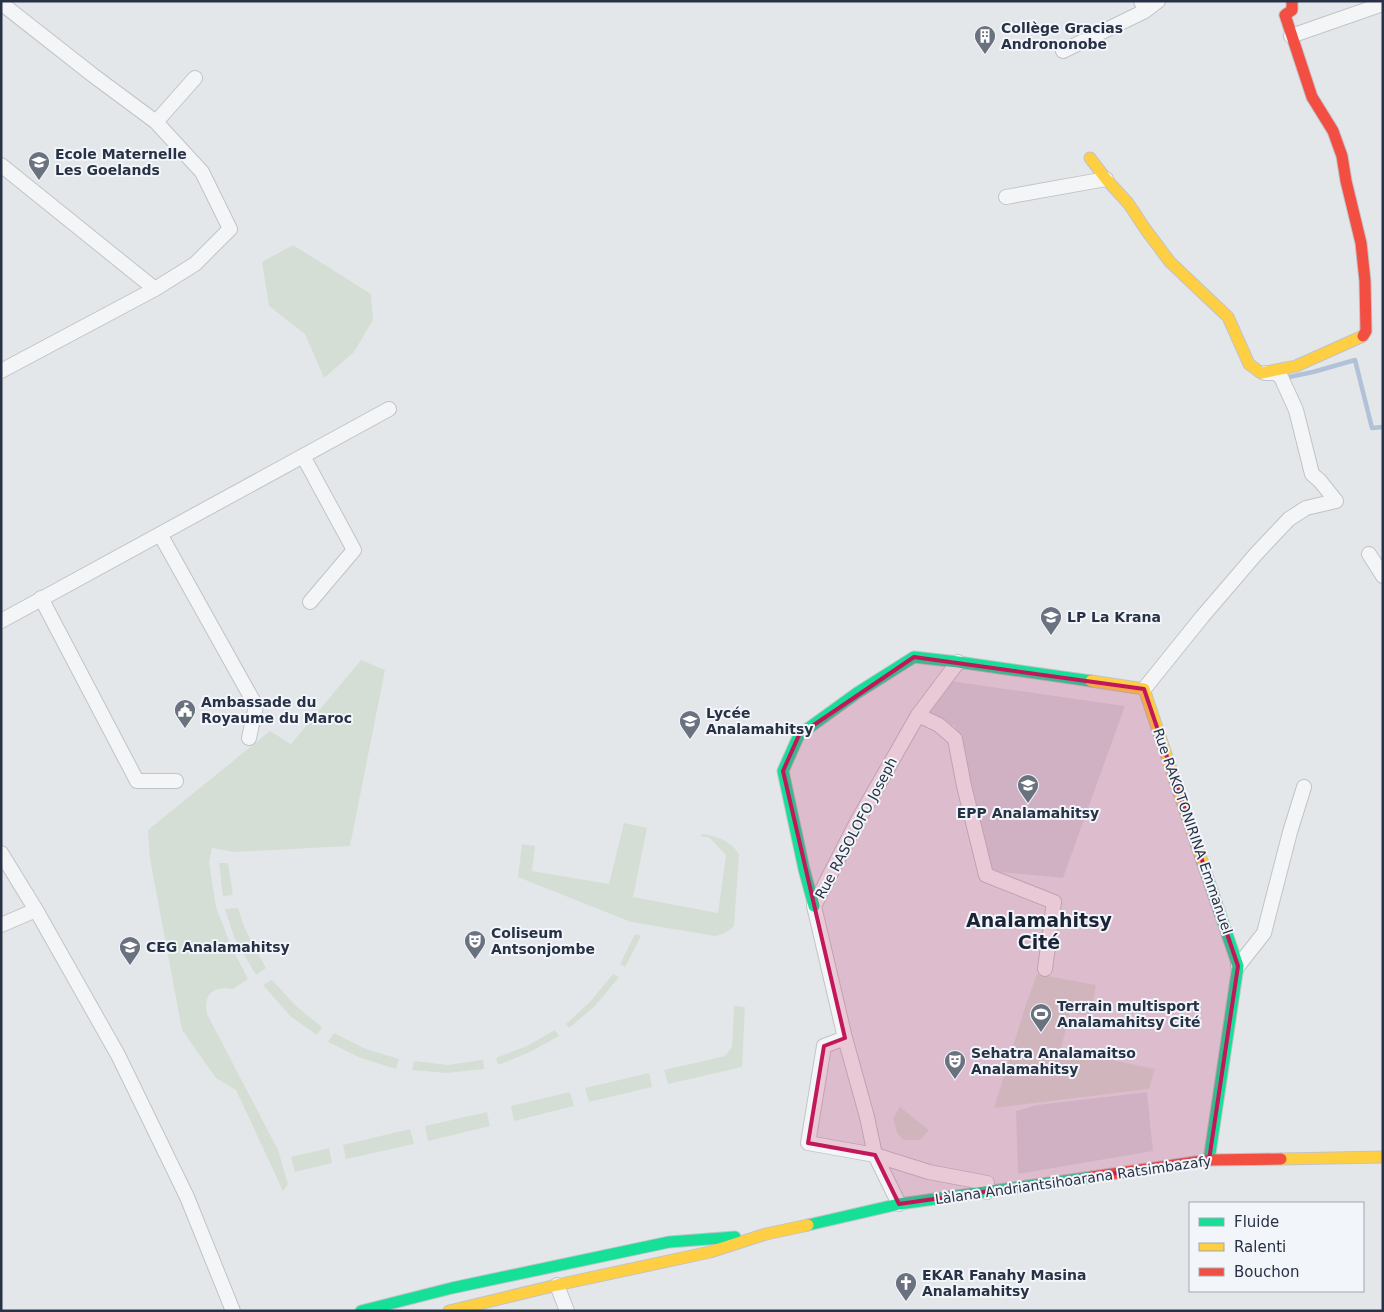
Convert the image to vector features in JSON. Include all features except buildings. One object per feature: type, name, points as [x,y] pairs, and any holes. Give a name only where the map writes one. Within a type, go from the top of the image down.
[{"type":"street","points":[[1063,50],[1143,6],[1158,1]]},
{"type":"street","points":[[1261,373],[1296,366],[1362,337],[1366,331],[1365,281],[1361,243],[1342,156],[1333,131],[1312,96],[1291,36],[1285,15],[1292,10],[1292,1]]},
{"type":"street","points":[[1,371],[155,289],[194,264],[230,229],[202,172],[156,122],[94,76],[3,2]]},
{"type":"street","points":[[1291,36],[1383,4]]},
{"type":"street","points":[[156,122],[195,78]]},
{"type":"street","points":[[814,906],[783,771],[799,735],[857,693],[914,657],[1144,688],[1256,554],[1289,519],[1306,508],[1336,501],[1312,474],[1296,410],[1281,377],[1275,373],[1261,373],[1250,364],[1228,317],[1170,262],[1128,203],[1090,158]]},
{"type":"street","points":[[1,165],[155,289]]},
{"type":"street","points":[[1006,197],[1106,179]]},
{"type":"street","points":[[1,621],[389,409]]},
{"type":"street","points":[[302,456],[354,550],[310,602]]},
{"type":"street","points":[[160,534],[256,706],[249,738]]},
{"type":"street","points":[[1376,558],[1383,576]]},
{"type":"street","points":[[41,598],[136,781],[176,781]]},
{"type":"street","name":"Rue RASOLOFO Joseph","points":[[899,1204],[875,1155],[814,906],[858,822],[918,715],[958,662]]},
{"type":"street","name":"Rue RAKOTONIRINA Emmanuel","points":[[1144,688],[1238,966],[1209,1160]]},
{"type":"street","points":[[918,715],[939,725],[955,739],[964,786],[986,875],[1054,902],[1045,969]]},
{"type":"street","points":[[1238,966],[1264,933],[1290,832],[1304,788]]},
{"type":"street","points":[[1,853],[36,910],[123,1064],[187,1197],[233,1311]]},
{"type":"street","points":[[1,925],[36,910]]},
{"type":"street","points":[[846,1038],[824,1046],[808,1143],[875,1155],[929,1172],[987,1183],[988,1192]]},
{"type":"street","name":"Làlana Andriantsihoarana Ratsimbazafy","points":[[449,1311],[557,1285],[710,1252],[766,1234],[899,1204],[1209,1160],[1383,1157]]},
{"type":"street","name":"Làlana Andriantsihoarana Ratsimbazafy","points":[[361,1311],[452,1288],[669,1242],[766,1234]]},
{"type":"street","points":[[557,1285],[567,1311]]},
{"type":"highlighted area","points":[[914,657],[1144,689],[1238,966],[1209,1160],[899,1204],[875,1155],[808,1143],[824,1046],[845,1038],[783,771],[799,735]]},
{"type":"shaded area","points":[[293,245],[371,294],[373,320],[354,352],[324,378],[305,334],[269,306],[262,262]]},
{"type":"shaded area","points":[[361,660],[385,670],[350,846],[234,852],[212,848],[209,863],[216,907],[231,946],[248,979],[233,989],[220,989],[211,993],[206,1007],[207,1014],[278,1150],[288,1184],[283,1191],[236,1090],[216,1078],[182,1030],[150,859],[148,830],[270,731],[291,744]]},
{"type":"shaded area","name":"EPP Analamahitsy","points":[[944,680],[1125,706],[1063,878],[980,870],[955,739],[955,726],[918,715]]},
{"type":"shaded area","points":[[624,823],[647,828],[633,897],[718,913],[726,855],[710,838],[700,836],[703,834],[724,840],[732,846],[739,854],[734,926],[726,933],[715,936],[631,922],[518,877],[522,844],[535,846],[532,871],[609,884]]},
{"type":"shaded area","points":[[219,863],[228,863],[233,895],[223,896]]},
{"type":"shaded area","points":[[238,908],[245,929],[266,968],[256,975],[234,937],[225,909]]},
{"type":"shaded area","points":[[635,934],[641,936],[625,967],[620,964]]},
{"type":"shaded area","points":[[613,974],[619,977],[595,1006],[569,1028],[566,1024],[589,1003]]},
{"type":"shaded area","name":"Terrain multisport Analamahitsy Cité","points":[[1037,974],[1096,985],[1091,1017],[1070,1012],[1061,1049],[1155,1069],[1149,1089],[994,1108]]},
{"type":"shaded area","points":[[272,980],[296,1006],[322,1027],[317,1035],[290,1016],[263,985]]},
{"type":"shaded area","points":[[734,1006],[745,1007],[742,1067],[668,1084],[664,1070],[725,1056],[732,1047]]},
{"type":"shaded area","points":[[555,1030],[559,1036],[530,1052],[498,1065],[496,1058],[527,1046]]},
{"type":"shaded area","points":[[334,1033],[366,1049],[399,1059],[396,1069],[361,1058],[328,1042]]},
{"type":"shaded area","points":[[483,1060],[484,1069],[446,1073],[412,1070],[414,1061],[448,1065]]},
{"type":"shaded area","points":[[649,1073],[652,1087],[589,1102],[585,1088]]},
{"type":"shaded area","points":[[570,1092],[574,1106],[514,1121],[511,1106]]},
{"type":"shaded area","points":[[1147,1092],[1153,1151],[1018,1174],[1016,1111],[1037,1105]]},
{"type":"shaded area","points":[[900,1107],[929,1130],[920,1140],[903,1140],[897,1133],[893,1118]]},
{"type":"shaded area","points":[[487,1112],[490,1126],[428,1141],[425,1126]]},
{"type":"shaded area","points":[[410,1129],[414,1144],[346,1159],[343,1145]]},
{"type":"shaded area","points":[[329,1148],[332,1163],[295,1172],[291,1157]]},
{"type":"waterway","points":[[1289,377],[1355,360],[1372,428],[1383,427]]},
{"type":"traffic: fast","points":[[814,906],[783,771],[799,735],[857,693],[914,657],[1091,681]]},
{"type":"traffic: fast","points":[[1202,861],[1238,966],[1209,1160]]},
{"type":"traffic: fast","points":[[808,1225],[899,1204],[1092,1177]]},
{"type":"traffic: fast","points":[[361,1311],[452,1288],[669,1242],[735,1237]]},
{"type":"traffic: slow","points":[[1090,158],[1128,203],[1170,262],[1228,317],[1249,364],[1261,373],[1296,366],[1363,336]]},
{"type":"traffic: slow","points":[[1091,681],[1144,689],[1202,861]]},
{"type":"traffic: slow","points":[[1281,1159],[1383,1157]]},
{"type":"traffic: slow","points":[[449,1311],[557,1285],[710,1252],[766,1234],[808,1225]]},
{"type":"traffic: jam","points":[[1292,1],[1292,10],[1285,15],[1312,97],[1333,131],[1342,156],[1361,243],[1365,281],[1366,331],[1363,336]]},
{"type":"traffic: jam","points":[[1092,1177],[1209,1160],[1281,1159]]},
{"type":"place","name":"Collège Gracias Andrononobe","points":[[985,55]]},
{"type":"place","name":"Ecole Maternelle Les Goelands","points":[[39,181]]},
{"type":"place","name":"LP La Krana","points":[[1051,636]]},
{"type":"place","name":"Ambassade du Royaume du Maroc","points":[[185,729]]},
{"type":"place","name":"Lycée Analamahitsy","points":[[690,740]]},
{"type":"place","name":"EPP Analamahitsy","points":[[1028,804]]},
{"type":"place","name":"Coliseum Antsonjombe","points":[[475,960]]},
{"type":"place","name":"CEG Analamahitsy","points":[[130,966]]},
{"type":"place","name":"Terrain multisport Analamahitsy Cité","points":[[1041,1033]]},
{"type":"place","name":"Sehatra Analamaitso Analamahitsy","points":[[955,1080]]},
{"type":"place","name":"EKAR Fanahy Masina Analamahitsy","points":[[906,1302]]},
{"type":"district","name":"Analamahitsy Cité","points":[[1039,931]]}]
